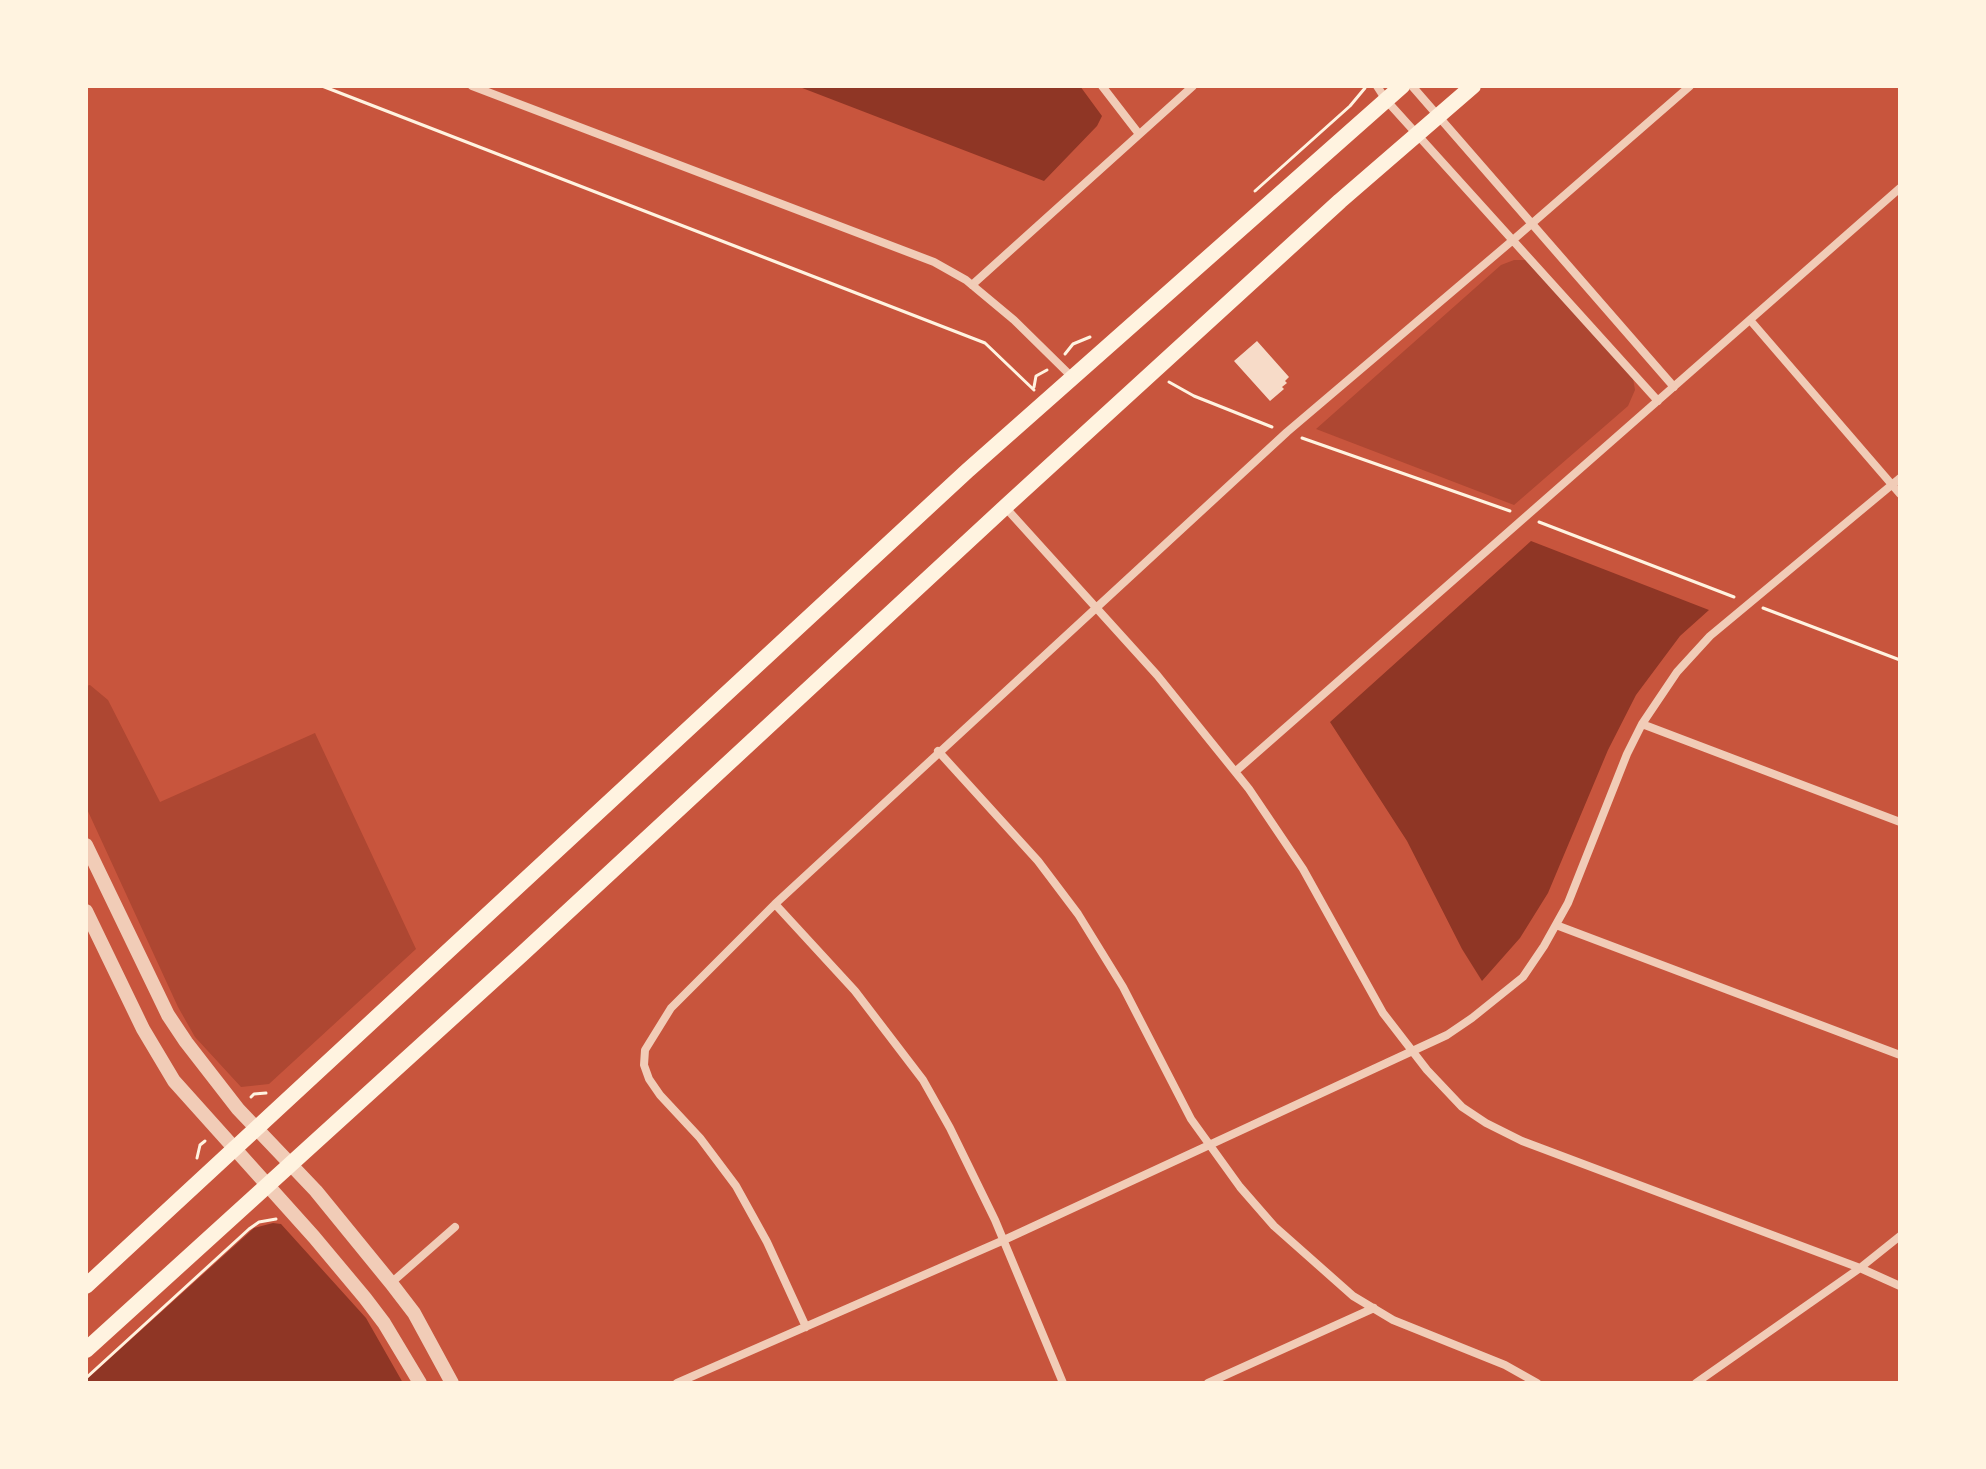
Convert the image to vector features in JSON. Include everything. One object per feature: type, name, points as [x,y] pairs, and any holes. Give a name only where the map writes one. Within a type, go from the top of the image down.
[{"type":"main road","points":[[86,1286],[1382,93],[1402,86]]},
{"type":"main road","points":[[86,1350],[1005,507],[1473,86]]},
{"type":"street","points":[[1102,86],[1139,134]]},
{"type":"street","points":[[972,285],[1193,86]]},
{"type":"street","points":[[1412,86],[1674,387]]},
{"type":"street","points":[[806,1327],[767,1242],[736,1186],[649,1079],[644,1065],[645,1050],[671,1008],[775,904],[938,751],[1287,432],[1690,86]]},
{"type":"street","points":[[478,87],[934,262],[972,285],[1014,320],[1072,377]]},
{"type":"street","points":[[1382,93],[1658,401]]},
{"type":"street","points":[[1236,771],[1900,188]]},
{"type":"street","points":[[1750,320],[1900,494]]},
{"type":"street","points":[[677,1383],[1004,1240],[1460,1027],[1523,977],[1556,925],[1568,903],[1627,754],[1642,724],[1677,672],[1710,636],[1900,478]]},
{"type":"street","points":[[1005,507],[1096,605],[1236,771],[1303,869],[1367,987],[1410,1051],[1462,1107],[1510,1135],[1900,1286]]},
{"type":"street","points":[[1642,724],[1900,822]]},
{"type":"street","points":[[938,751],[1038,861],[1078,914],[1123,987],[1191,1119],[1240,1187],[1274,1226],[1353,1296],[1419,1332],[1505,1365],[1537,1383]]},
{"type":"street","points":[[86,845],[168,1015],[205,1068],[316,1191],[391,1283],[414,1313],[452,1383]]},
{"type":"street","points":[[775,904],[855,991],[923,1080],[950,1128],[1004,1240],[1063,1383]]},
{"type":"street","points":[[86,911],[162,1063],[184,1093],[365,1298],[420,1383]]},
{"type":"street","points":[[1556,925],[1900,1055]]},
{"type":"street","points":[[391,1283],[455,1227]]},
{"type":"street","points":[[1696,1383],[1860,1268],[1900,1236]]},
{"type":"street","points":[[1208,1383],[1374,1308]]},
{"type":"path","points":[[322,86],[985,343],[1045,401]]},
{"type":"path","points":[[1255,191],[1350,106],[1365,87]]},
{"type":"path","points":[[1069,350],[1073,344],[1091,336]]},
{"type":"path","points":[[86,1378],[249,1229],[264,1221],[276,1220],[278,1212]]},
{"type":"shaded area","points":[[797,86],[1080,86],[1102,116],[1097,126],[1044,181]]},
{"type":"shaded area","points":[[1526,260],[1633,378],[1635,390],[1628,406],[1514,505],[1316,429],[1501,265]]},
{"type":"shaded area","points":[[1531,541],[1709,610],[1680,636],[1636,695],[1608,750],[1548,893],[1520,938],[1482,981],[1462,949],[1407,841],[1330,722]]},
{"type":"shaded area","points":[[90,685],[108,700],[160,802],[315,733],[416,949],[269,1084],[241,1087],[195,1037],[178,1007],[86,807],[86,686]]},
{"type":"shaded area","points":[[281,1224],[366,1318],[403,1383],[86,1383],[254,1228]]},
{"type":"building","points":[[1257,341],[1289,377],[1282,387],[1284,389],[1270,401],[1234,361]]}]
